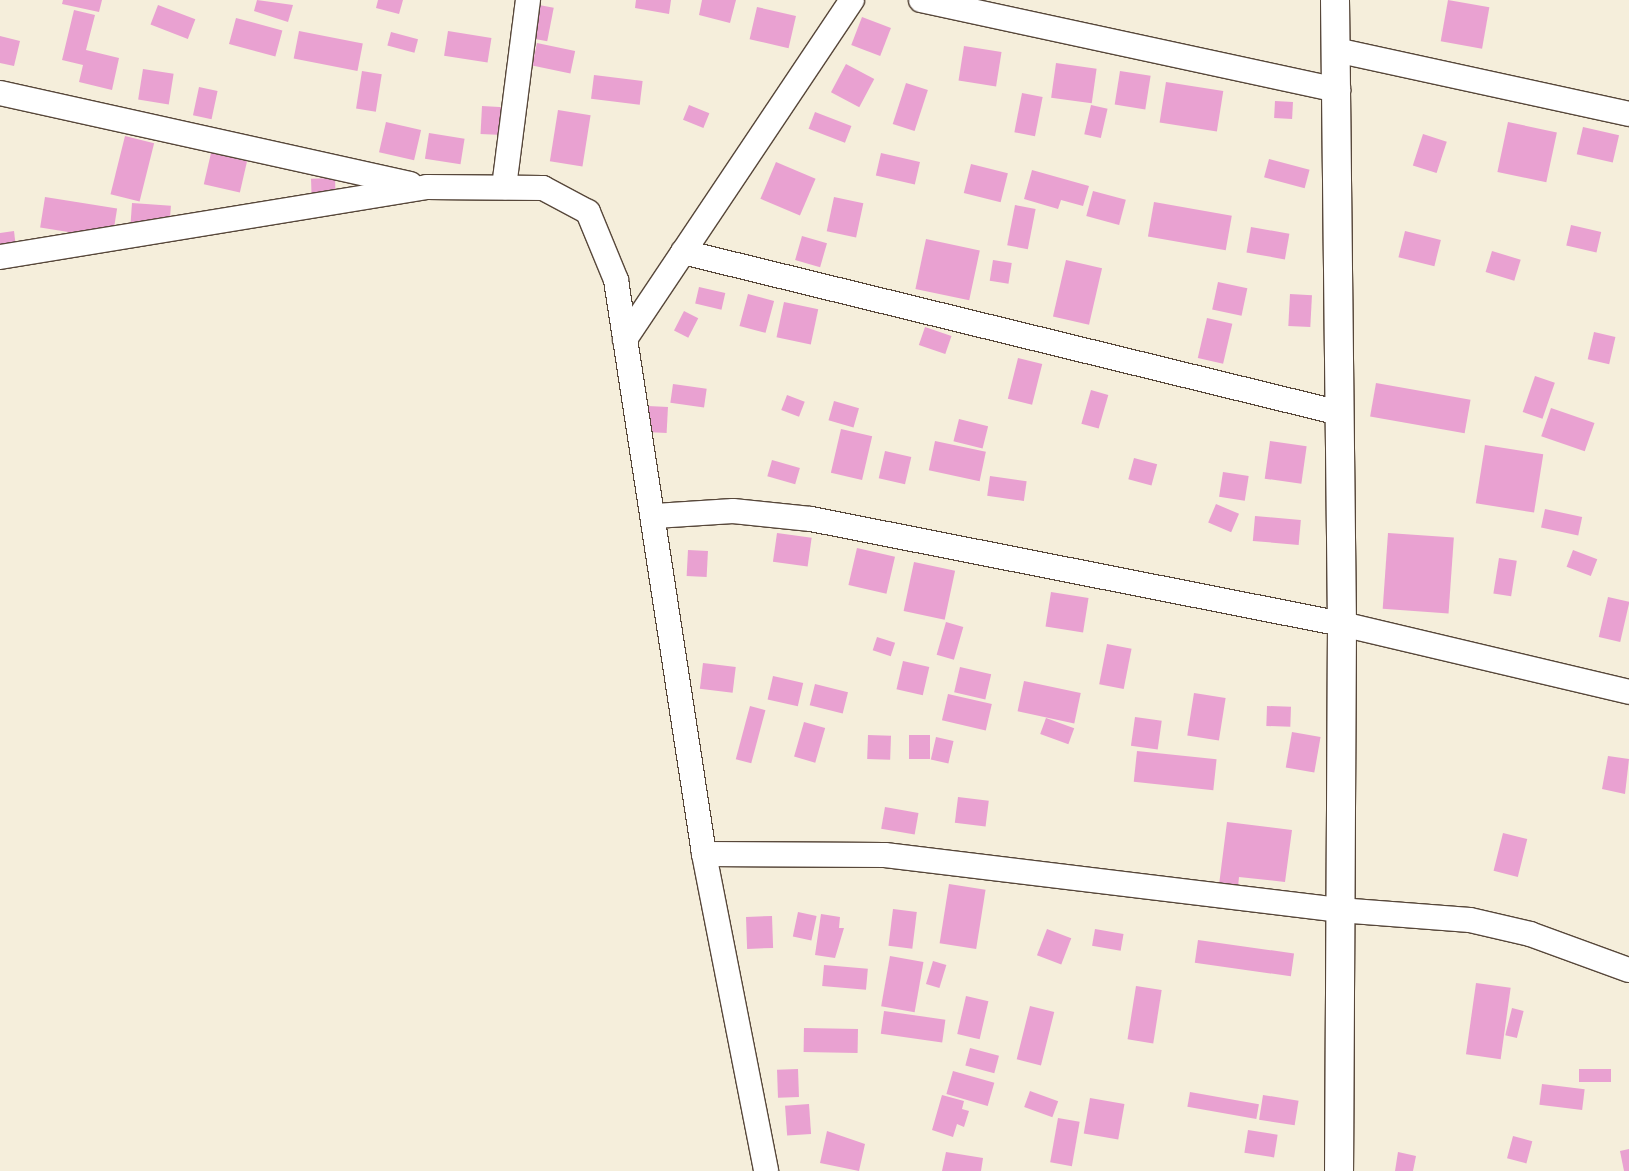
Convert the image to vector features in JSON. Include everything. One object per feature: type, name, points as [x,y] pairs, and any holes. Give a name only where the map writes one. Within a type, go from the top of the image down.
[{"type":"street","points":[[504,187],[528,0]]},
{"type":"street","points":[[625,339],[852,0]]},
{"type":"street","points":[[921,0],[1338,90]]},
{"type":"street","points":[[1336,0],[1342,624],[1340,1171]]},
{"type":"street","points":[[1336,50],[1629,114]]},
{"type":"street","points":[[0,93],[427,187]]},
{"type":"street","points":[[0,257],[427,187],[543,188],[588,212],[616,280],[655,516],[704,854],[766,1171]]},
{"type":"street","points":[[683,252],[1340,413]]},
{"type":"street","points":[[655,516],[733,511],[811,519],[1342,624],[1629,692]]},
{"type":"street","points":[[704,854],[885,855],[1340,910],[1470,920],[1530,934],[1629,970]]},
{"type":"building","points":[[63,0],[102,0],[99,12],[62,4]]},
{"type":"building","points":[[257,0],[293,5],[288,22],[254,11]]},
{"type":"building","points":[[378,0],[403,0],[399,14],[376,8]]},
{"type":"building","points":[[636,0],[671,0],[669,14],[635,8]]},
{"type":"building","points":[[702,0],[736,0],[730,23],[699,15]]},
{"type":"building","points":[[1448,0],[1489,7],[1482,49],[1441,41]]},
{"type":"building","points":[[158,5],[195,19],[188,39],[150,25]]},
{"type":"building","points":[[539,5],[554,8],[547,41],[533,38]]},
{"type":"building","points":[[757,7],[796,16],[789,48],[750,39]]},
{"type":"building","points":[[74,10],[95,15],[86,50],[119,58],[112,90],[79,82],[83,65],[62,60]]},
{"type":"building","points":[[862,17],[891,28],[880,56],[851,45]]},
{"type":"building","points":[[236,18],[282,30],[275,57],[229,44]]},
{"type":"building","points":[[299,31],[363,43],[357,71],[294,58]]},
{"type":"building","points":[[448,31],[491,38],[488,63],[444,56]]},
{"type":"building","points":[[391,32],[418,39],[414,53],[387,46]]},
{"type":"building","points":[[0,36],[20,41],[14,66],[0,63]]},
{"type":"building","points":[[537,43],[575,51],[570,74],[532,65]]},
{"type":"building","points":[[964,46],[1002,52],[996,87],[959,81]]},
{"type":"building","points":[[1056,63],[1097,69],[1092,103],[1051,98]]},
{"type":"building","points":[[846,64],[874,79],[859,107],[831,92]]},
{"type":"building","points":[[143,69],[174,74],[169,104],[138,100]]},
{"type":"building","points":[[362,71],[382,74],[376,112],[356,109]]},
{"type":"building","points":[[1120,71],[1151,76],[1145,109],[1115,105]]},
{"type":"building","points":[[594,75],[643,81],[640,105],[591,99]]},
{"type":"building","points":[[1166,82],[1223,91],[1217,132],[1160,122]]},
{"type":"building","points":[[906,83],[928,90],[915,131],[893,124]]},
{"type":"building","points":[[199,87],[218,91],[212,119],[193,115]]},
{"type":"building","points":[[1022,93],[1043,97],[1035,136],[1014,132]]},
{"type":"building","points":[[1275,101],[1293,102],[1292,119],[1274,118]]},
{"type":"building","points":[[689,105],[709,113],[703,128],[683,120]]},
{"type":"building","points":[[1091,105],[1108,109],[1101,138],[1084,134]]},
{"type":"building","points":[[482,106],[504,107],[503,135],[481,134]]},
{"type":"building","points":[[558,110],[591,115],[582,167],[550,161]]},
{"type":"building","points":[[815,112],[851,126],[845,143],[809,129]]},
{"type":"building","points":[[386,122],[421,130],[414,160],[379,152]]},
{"type":"building","points":[[1508,122],[1557,132],[1546,182],[1497,172]]},
{"type":"building","points":[[1583,127],[1619,135],[1613,163],[1577,154]]},
{"type":"building","points":[[429,133],[465,139],[460,164],[425,159]]},
{"type":"building","points":[[1423,134],[1447,142],[1437,173],[1413,165]]},
{"type":"building","points":[[125,136],[154,143],[140,201],[110,194]]},
{"type":"building","points":[[211,153],[247,161],[240,193],[204,184]]},
{"type":"building","points":[[881,153],[920,162],[915,184],[876,175]]},
{"type":"building","points":[[1269,159],[1310,170],[1305,188],[1264,177]]},
{"type":"building","points":[[776,162],[816,179],[800,216],[760,199]]},
{"type":"building","points":[[971,164],[1008,173],[1001,202],[964,193]]},
{"type":"building","points":[[1032,170],[1089,186],[1083,206],[1061,200],[1058,209],[1024,199]]},
{"type":"building","points":[[335,178],[336,201],[312,202],[311,179]]},
{"type":"building","points":[[1093,191],[1126,200],[1119,225],[1086,216]]},
{"type":"building","points":[[45,197],[117,208],[112,239],[40,228]]},
{"type":"building","points":[[834,197],[863,203],[856,237],[827,231]]},
{"type":"building","points":[[1154,202],[1232,216],[1226,250],[1148,236]]},
{"type":"building","points":[[132,203],[171,206],[169,233],[130,230]]},
{"type":"building","points":[[1015,205],[1036,209],[1028,249],[1007,245]]},
{"type":"building","points":[[1571,225],[1601,232],[1596,252],[1566,245]]},
{"type":"building","points":[[1251,227],[1289,234],[1285,259],[1246,253]]},
{"type":"building","points":[[14,231],[16,248],[0,250],[0,233]]},
{"type":"building","points":[[1405,231],[1441,240],[1434,266],[1398,257]]},
{"type":"building","points":[[802,236],[827,243],[820,267],[795,260]]},
{"type":"building","points":[[926,239],[980,250],[969,300],[915,289]]},
{"type":"building","points":[[1492,251],[1521,260],[1514,281],[1486,272]]},
{"type":"building","points":[[993,260],[1012,263],[1008,284],[990,281]]},
{"type":"building","points":[[1066,260],[1102,268],[1089,325],[1053,317]]},
{"type":"building","points":[[1218,282],[1247,288],[1242,316],[1212,309]]},
{"type":"building","points":[[699,287],[725,293],[721,310],[695,304]]},
{"type":"building","points":[[748,294],[774,301],[766,333],[739,326]]},
{"type":"building","points":[[1290,294],[1312,295],[1310,327],[1288,326]]},
{"type":"building","points":[[784,302],[818,309],[811,344],[777,337]]},
{"type":"building","points":[[684,311],[698,318],[688,338],[674,331]]},
{"type":"building","points":[[1207,318],[1232,324],[1223,364],[1198,358]]},
{"type":"building","points":[[925,327],[951,336],[945,354],[919,345]]},
{"type":"building","points":[[1594,332],[1615,337],[1609,364],[1588,359]]},
{"type":"building","points":[[1018,358],[1042,364],[1032,405],[1008,399]]},
{"type":"building","points":[[1535,376],[1555,383],[1542,419],[1523,412]]},
{"type":"building","points":[[1376,383],[1471,400],[1465,433],[1370,416]]},
{"type":"building","points":[[673,384],[707,389],[704,408],[670,403]]},
{"type":"building","points":[[1091,390],[1108,395],[1099,429],[1081,424]]},
{"type":"building","points":[[787,395],[805,402],[799,417],[781,410]]},
{"type":"building","points":[[834,401],[859,408],[853,427],[828,420]]},
{"type":"building","points":[[648,406],[668,407],[667,433],[647,432]]},
{"type":"building","points":[[1551,408],[1594,423],[1585,451],[1541,436]]},
{"type":"building","points":[[959,419],[988,426],[983,449],[953,441]]},
{"type":"building","points":[[841,429],[872,436],[862,480],[831,473]]},
{"type":"building","points":[[935,441],[986,452],[980,481],[929,470]]},
{"type":"building","points":[[1270,441],[1307,446],[1301,484],[1265,479]]},
{"type":"building","points":[[1485,445],[1543,454],[1534,513],[1476,503]]},
{"type":"building","points":[[885,451],[911,457],[905,484],[879,478]]},
{"type":"building","points":[[1134,458],[1157,464],[1151,485],[1128,479]]},
{"type":"building","points":[[772,460],[800,468],[795,484],[767,476]]},
{"type":"building","points":[[1223,472],[1249,476],[1245,501],[1219,497]]},
{"type":"building","points":[[990,476],[1027,481],[1024,501],[987,496]]},
{"type":"building","points":[[1216,504],[1239,514],[1231,532],[1208,522]]},
{"type":"building","points":[[1545,509],[1582,517],[1578,535],[1541,528]]},
{"type":"building","points":[[1255,516],[1301,520],[1299,545],[1253,541]]},
{"type":"building","points":[[777,533],[812,538],[808,567],[773,562]]},
{"type":"building","points":[[1388,533],[1454,538],[1449,613],[1383,609]]},
{"type":"building","points":[[857,548],[895,557],[886,594],[848,585]]},
{"type":"building","points":[[688,550],[708,551],[707,577],[687,576]]},
{"type":"building","points":[[1573,550],[1597,559],[1591,576],[1567,567]]},
{"type":"building","points":[[1499,558],[1517,561],[1511,596],[1493,594]]},
{"type":"building","points":[[914,562],[955,571],[945,620],[904,611]]},
{"type":"building","points":[[1051,592],[1089,598],[1083,633],[1046,627]]},
{"type":"building","points":[[1608,597],[1629,602],[1620,642],[1599,637]]},
{"type":"building","points":[[946,622],[963,627],[954,660],[937,655]]},
{"type":"building","points":[[877,637],[895,643],[891,656],[873,650]]},
{"type":"building","points":[[1107,644],[1132,649],[1124,689],[1099,684]]},
{"type":"building","points":[[903,661],[929,667],[923,695],[896,689]]},
{"type":"building","points":[[703,663],[736,667],[733,693],[700,689]]},
{"type":"building","points":[[960,667],[991,674],[985,700],[954,692]]},
{"type":"building","points":[[773,676],[803,683],[798,706],[768,699]]},
{"type":"building","points":[[1024,681],[1081,693],[1074,723],[1018,711]]},
{"type":"building","points":[[815,684],[848,692],[843,714],[810,705]]},
{"type":"building","points":[[1194,693],[1226,698],[1219,740],[1187,735]]},
{"type":"building","points":[[948,694],[992,704],[986,730],[942,720]]},
{"type":"building","points":[[750,706],[765,710],[751,763],[736,759]]},
{"type":"building","points":[[1267,706],[1291,707],[1290,727],[1266,726]]},
{"type":"building","points":[[1135,717],[1162,721],[1158,749],[1131,746]]},
{"type":"building","points":[[1046,718],[1074,728],[1068,744],[1040,734]]},
{"type":"building","points":[[804,722],[825,728],[815,763],[794,757]]},
{"type":"building","points":[[1292,732],[1321,737],[1314,772],[1286,767]]},
{"type":"building","points":[[868,735],[891,736],[890,760],[867,759]]},
{"type":"building","points":[[909,735],[930,735],[930,759],[909,759]]},
{"type":"building","points":[[936,737],[954,741],[948,763],[931,759]]},
{"type":"building","points":[[1137,751],[1217,759],[1213,790],[1134,782]]},
{"type":"building","points":[[1608,756],[1629,759],[1625,794],[1602,789]]},
{"type":"building","points":[[958,797],[989,801],[986,827],[955,823]]},
{"type":"building","points":[[885,807],[918,813],[915,835],[881,829]]},
{"type":"building","points":[[1227,822],[1292,830],[1285,882],[1239,877],[1238,887],[1219,885]]},
{"type":"building","points":[[1503,833],[1527,839],[1518,877],[1494,871]]},
{"type":"building","points":[[949,884],[986,890],[976,949],[940,943]]},
{"type":"building","points":[[893,909],[917,912],[912,949],[888,946]]},
{"type":"building","points":[[798,912],[817,916],[811,940],[793,936]]},
{"type":"building","points":[[821,914],[840,917],[839,928],[844,928],[835,958],[815,955]]},
{"type":"building","points":[[772,916],[773,948],[747,949],[746,917]]},
{"type":"building","points":[[1047,929],[1071,938],[1061,964],[1037,955]]},
{"type":"building","points":[[1095,929],[1124,934],[1121,951],[1092,946]]},
{"type":"building","points":[[1198,940],[1294,953],[1291,976],[1195,963]]},
{"type":"building","points":[[890,956],[923,962],[915,1012],[881,1006]]},
{"type":"building","points":[[933,961],[946,965],[939,988],[926,984]]},
{"type":"building","points":[[824,965],[868,969],[866,990],[822,986]]},
{"type":"building","points":[[1476,983],[1511,988],[1501,1059],[1466,1054]]},
{"type":"building","points":[[1136,986],[1162,990],[1153,1043],[1128,1039]]},
{"type":"building","points":[[966,996],[988,1001],[980,1039],[957,1034]]},
{"type":"building","points":[[1030,1006],[1054,1012],[1041,1065],[1017,1059]]},
{"type":"building","points":[[1512,1008],[1524,1011],[1517,1038],[1505,1035]]},
{"type":"building","points":[[884,1011],[945,1020],[942,1042],[881,1034]]},
{"type":"building","points":[[804,1028],[858,1029],[858,1053],[804,1052]]},
{"type":"building","points":[[970,1048],[999,1056],[994,1073],[965,1065]]},
{"type":"building","points":[[798,1069],[799,1097],[778,1098],[777,1070]]},
{"type":"building","points":[[1579,1069],[1611,1069],[1611,1082],[1579,1082]]},
{"type":"building","points":[[953,1071],[994,1083],[988,1106],[946,1094]]},
{"type":"building","points":[[1542,1084],[1585,1089],[1582,1110],[1539,1105]]},
{"type":"building","points":[[1030,1091],[1058,1101],[1052,1117],[1024,1107]]},
{"type":"building","points":[[1190,1092],[1259,1104],[1256,1119],[1187,1107]]},
{"type":"building","points":[[942,1095],[964,1101],[962,1109],[969,1111],[964,1127],[957,1124],[953,1137],[932,1130]]},
{"type":"building","points":[[1263,1095],[1299,1101],[1295,1125],[1259,1120]]},
{"type":"building","points":[[1090,1098],[1124,1104],[1118,1140],[1084,1133]]},
{"type":"building","points":[[809,1104],[811,1134],[787,1136],[785,1106]]},
{"type":"building","points":[[1058,1118],[1080,1122],[1072,1166],[1050,1162]]},
{"type":"building","points":[[1248,1130],[1278,1135],[1274,1157],[1244,1153]]},
{"type":"building","points":[[827,1131],[865,1144],[859,1171],[820,1163]]},
{"type":"building","points":[[1513,1136],[1532,1141],[1526,1163],[1507,1158]]},
{"type":"building","points":[[1629,1149],[1629,1171],[1624,1171],[1620,1151]]},
{"type":"building","points":[[946,1152],[983,1158],[981,1171],[942,1171]]},
{"type":"building","points":[[1398,1152],[1416,1156],[1413,1171],[1395,1171]]}]
